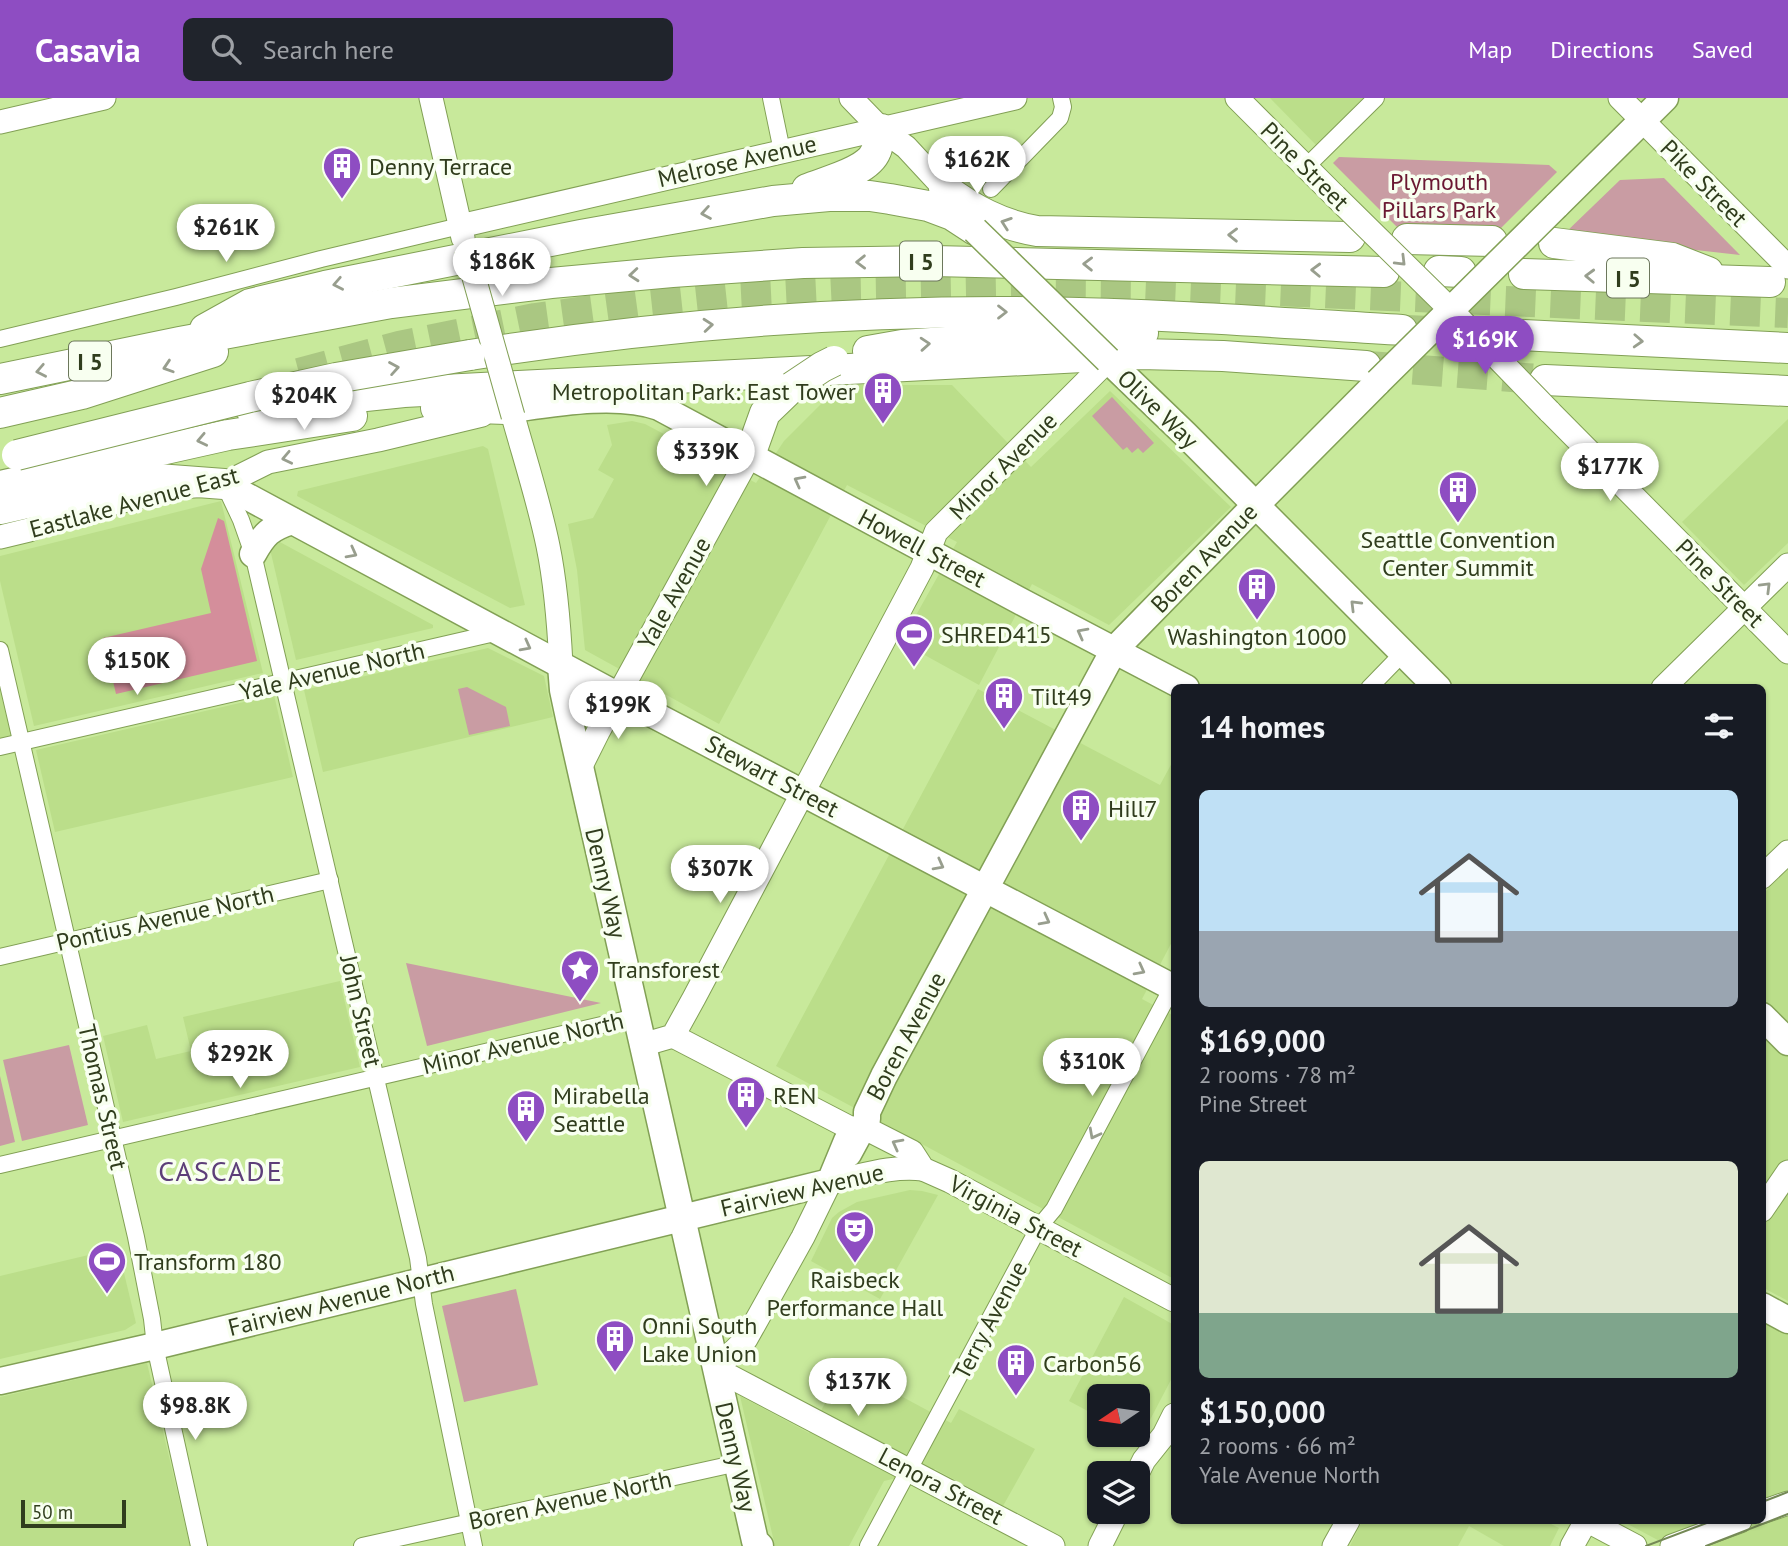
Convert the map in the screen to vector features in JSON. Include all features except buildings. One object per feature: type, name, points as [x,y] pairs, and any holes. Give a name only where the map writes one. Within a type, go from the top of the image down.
[{"type":"highway","points":[[773,201],[868,164],[876,153],[881,129]]},
{"type":"highway","points":[[944,188],[969,206],[993,218],[1037,231],[1350,237]]},
{"type":"highway","points":[[180,342],[250,304],[591,233],[773,201],[870,196],[928,206],[952,215],[975,230]]},
{"type":"highway","points":[[1407,239],[1492,241]]},
{"type":"highway","points":[[1554,243],[1672,258],[1732,281]]},
{"type":"highway","name":"I 5","points":[[0,379],[391,303],[537,284],[672,272],[803,263],[934,261],[1384,272]]},
{"type":"highway","name":"I 5","points":[[1524,274],[1732,281],[1783,266]]},
{"type":"highway","name":"I 5","points":[[4,454],[336,378],[567,341],[724,324],[931,313],[1098,313],[1402,330]]},
{"type":"highway","points":[[0,413],[82,394],[326,314]]},
{"type":"highway","points":[[750,455],[765,413],[792,387],[822,367],[855,354],[902,345],[1041,337],[1185,333],[1221,320]]},
{"type":"highway","points":[[1501,334],[1788,348]]},
{"type":"highway","points":[[1749,346],[1788,358]]},
{"type":"highway","points":[[121,422],[404,392],[1140,354],[1223,356],[1366,366]]},
{"type":"highway","points":[[1545,380],[1788,391]]},
{"type":"highway","points":[[4,454],[260,384]]},
{"type":"highway","points":[[0,486],[228,435],[369,413],[452,407],[513,409]]},
{"type":"highway","points":[[119,458],[187,463],[223,484]]},
{"type":"highway","points":[[0,509],[134,479],[223,484]]},
{"type":"main road","name":"Boren Avenue","points":[[830,1182],[842,1157],[842,1151],[861,1123],[1114,650],[1255,505],[1665,98]]},
{"type":"main road","name":"Olive Way","points":[[975,230],[1100,369],[1130,381],[1434,684]]},
{"type":"main road","name":"Howell Street","points":[[513,409],[622,400],[659,407],[1178,684]]},
{"type":"main road","name":"Stewart Street","points":[[223,484],[984,889],[1171,984]]},
{"type":"main road","points":[[253,554],[267,532],[292,521]]},
{"type":"main road","name":"Denny Way","points":[[561,664],[564,694],[580,768],[756,1544]]},
{"type":"main road","points":[[1766,1020],[1788,1042]]},
{"type":"main road","name":"Fairview Avenue","points":[[682,1217],[830,1182]]},
{"type":"main road","name":"Fairview Avenue North","points":[[0,1381],[155,1346],[682,1217]]},
{"type":"main road","points":[[1766,1308],[1788,1320]]},
{"type":"street","points":[[0,122],[104,98]]},
{"type":"street","name":"Denny Way","points":[[431,98],[460,226],[548,547],[561,664]]},
{"type":"street","points":[[771,98],[782,151]]},
{"type":"street","name":"Olive Way","points":[[851,98],[881,129],[906,147],[944,188],[975,230]]},
{"type":"street","name":"Melrose Avenue","points":[[460,226],[1015,98]]},
{"type":"street","points":[[991,189],[1060,118],[1063,107],[1061,98]]},
{"type":"street","name":"Pine Street","points":[[1237,98],[1451,310],[1788,652]]},
{"type":"street","points":[[1306,167],[1376,98]]},
{"type":"street","name":"Pike Street","points":[[1620,98],[1783,266]]},
{"type":"street","points":[[0,339],[460,226]]},
{"type":"street","name":"Minor Avenue","points":[[673,1036],[916,580],[938,530],[1100,369]]},
{"type":"street","name":"Eastlake Avenue East","points":[[0,537],[93,508],[179,487],[223,484],[268,462],[513,409]]},
{"type":"street","name":"Yale Avenue","points":[[580,768],[750,455]]},
{"type":"street","name":"John Street","points":[[223,484],[236,508],[253,554],[418,1258],[424,1304],[474,1546]]},
{"type":"street","points":[[1666,684],[1788,565]]},
{"type":"street","name":"Yale Avenue North","points":[[0,747],[499,632]]},
{"type":"street","name":"Thomas Street","points":[[0,650],[113,1138],[199,1546]]},
{"type":"street","points":[[1373,684],[1404,653]]},
{"type":"street","points":[[1766,873],[1788,852]]},
{"type":"street","name":"Pontius Avenue North","points":[[0,957],[330,880]]},
{"type":"street","name":"Terry Avenue","points":[[868,1546],[1039,1227],[1054,1209],[1171,992]]},
{"type":"street","name":"Minor Avenue North","points":[[0,1165],[636,1017]]},
{"type":"street","points":[[642,1045],[673,1036]]},
{"type":"street","name":"Virginia Street","points":[[673,1036],[861,1123],[912,1152],[923,1169],[1039,1227],[1171,1298]]},
{"type":"street","name":"Fairview Avenue","points":[[830,1182],[891,1169],[923,1169]]},
{"type":"street","points":[[1766,1204],[1788,1172]]},
{"type":"street","name":"Boren Avenue","points":[[716,1370],[746,1339],[803,1237],[830,1182]]},
{"type":"street","name":"Lenora Street","points":[[716,1370],[1053,1546]]},
{"type":"street","points":[[1144,1461],[1164,1435],[1171,1421]]},
{"type":"street","name":"Boren Avenue North","points":[[362,1546],[738,1463]]},
{"type":"street","points":[[1766,1511],[1788,1503]]},
{"type":"street","points":[[1100,1546],[1111,1524]]},
{"type":"street","points":[[1334,1546],[1346,1524]]},
{"type":"street","points":[[1572,1546],[1585,1524]]},
{"type":"street","points":[[1593,1524],[1635,1546]]},
{"type":"street","points":[[1672,1546],[1732,1524]]},
{"type":"shaded area","points":[[1270,98],[1366,98],[1317,146]]},
{"type":"shaded area","points":[[840,385],[952,385],[1031,467],[1110,391],[1231,507],[1109,625],[1032,584],[979,685],[901,642],[957,542],[847,485],[719,724],[585,650],[577,570],[568,524],[593,518],[614,479],[598,470],[612,445],[607,425],[632,421],[645,424],[756,483],[784,441]]},
{"type":"shaded area","points":[[1788,419],[1788,543],[1744,585],[1682,522]]},
{"type":"shaded area","points":[[483,446],[488,449],[525,605],[510,608],[297,496],[298,491]]},
{"type":"shaded area","points":[[221,501],[263,673],[34,726],[0,581],[0,556]]},
{"type":"shaded area","points":[[218,518],[224,521],[257,661],[116,694],[103,638],[211,613],[201,569]]},
{"type":"shaded area","points":[[278,541],[433,625],[433,628],[296,660],[270,549]]},
{"type":"shaded area","points":[[488,648],[544,676],[553,717],[323,772],[304,690]]},
{"type":"shaded area","points":[[0,650],[21,743],[0,747]]},
{"type":"shaded area","points":[[978,689],[1160,785],[1171,765],[1171,944],[1142,999],[1171,1014],[1171,1277],[776,1066]]},
{"type":"shaded area","points":[[274,695],[293,777],[55,832],[36,750]]},
{"type":"shaded area","points":[[1788,869],[1788,1301],[1766,1289],[1766,891]]},
{"type":"shaded area","points":[[340,981],[360,1067],[123,1122],[103,1036],[147,1025],[156,1059],[191,1051],[183,1017]]},
{"type":"shaded area","points":[[910,1190],[938,1195],[880,1299],[811,1261],[832,1218],[839,1212],[857,1202]]},
{"type":"shaded area","points":[[118,1248],[136,1323],[125,1330],[0,1359],[0,1276]]},
{"type":"shaded area","points":[[1124,1297],[1171,1323],[1171,1380],[1150,1420],[1150,1384],[1087,1384],[1087,1411],[1069,1401]]},
{"type":"shaded area","points":[[1766,1322],[1788,1334],[1788,1546],[1669,1546],[1628,1524],[1766,1524]]},
{"type":"shaded area","points":[[147,1363],[190,1546],[0,1546],[0,1397]]},
{"type":"shaded area","points":[[845,1366],[951,1423],[959,1409],[1035,1449],[1003,1506],[935,1469],[884,1481],[849,1546],[775,1546],[740,1396],[809,1433]]},
{"type":"shaded area","points":[[1361,1524],[1551,1524],[1559,1528],[1550,1546],[1504,1546],[1469,1526],[1458,1546],[1350,1546]]},
{"type":"green space","name":"Plymouth Pillars Park","points":[[1339,157],[1549,165],[1557,172],[1499,230],[1397,227],[1333,163]]},
{"type":"green space","name":"Plymouth Pillars Park","points":[[1664,178],[1740,255],[1563,235],[1620,180]]},
{"type":"green space","points":[[1112,397],[1154,443],[1143,453],[1138,448],[1132,453],[1127,447],[1123,450],[1092,416]]},
{"type":"green space","points":[[467,687],[506,707],[510,726],[469,735],[458,689]]},
{"type":"green space","points":[[406,963],[601,1003],[427,1046]]},
{"type":"green space","points":[[69,1045],[88,1125],[22,1141],[3,1060]]},
{"type":"green space","points":[[0,1076],[15,1142],[0,1146]]},
{"type":"green space","points":[[516,1289],[538,1385],[464,1402],[442,1306]]},
{"type":"tunnel","points":[[299,373],[399,346],[535,318],[736,293],[855,287],[1132,285],[1788,313]]},
{"type":"tunnel","points":[[1406,330],[1496,334]]},
{"type":"tunnel","points":[[1368,366],[1538,379]]},
{"type":"tram line","points":[[1766,1500],[1788,1492]]},
{"type":"tram line","points":[[1766,1523],[1788,1514]]},
{"type":"tram line","points":[[1646,1546],[1704,1524]]},
{"type":"tram line","points":[[1706,1546],[1762,1524]]},
{"type":"place","name":"Denny Terrace","points":[[342,200]]},
{"type":"place","name":"Metropolitan Park: East Tower","points":[[883,425]]},
{"type":"place","name":"Seattle Convention Center Summit","points":[[1458,524]]},
{"type":"place","name":"Washington 1000","points":[[1257,621]]},
{"type":"place","name":"SHRED415","points":[[914,668]]},
{"type":"place","name":"Tilt49","points":[[1004,730]]},
{"type":"place","name":"Hill7","points":[[1081,842]]},
{"type":"place","name":"Transforest","points":[[580,1003]]},
{"type":"place","name":"REN","points":[[746,1129]]},
{"type":"place","name":"Mirabella Seattle","points":[[526,1143]]},
{"type":"place","name":"Raisbeck Performance Hall","points":[[855,1264]]},
{"type":"place","name":"Transform 180","points":[[107,1295]]},
{"type":"place","name":"Onni South Lake Union","points":[[615,1373]]},
{"type":"place","name":"Carbon56","points":[[1016,1397]]},
{"type":"district","name":"CASCADE","points":[[221,1170]]}]
